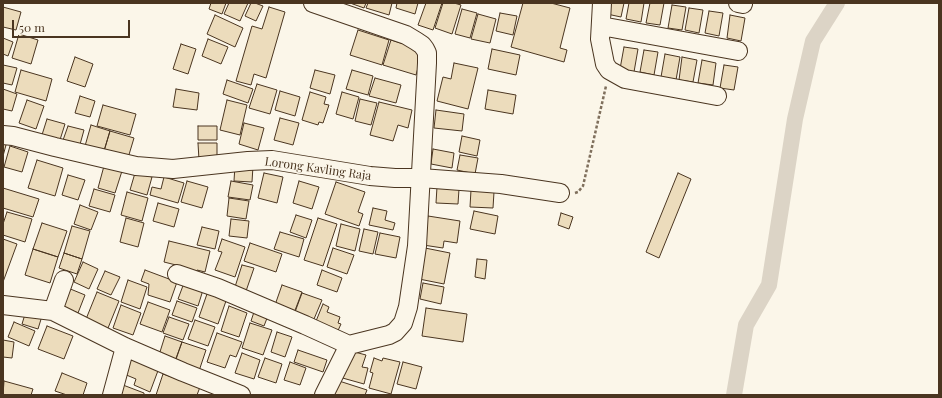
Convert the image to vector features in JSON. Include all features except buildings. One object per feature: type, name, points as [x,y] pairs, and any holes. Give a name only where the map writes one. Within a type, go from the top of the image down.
[{"type":"street","points":[[177,274],[226,291],[349,345],[389,335],[396,332],[403,323],[408,306],[417,246],[427,53],[422,45],[406,35],[313,3]]},
{"type":"street","points":[[602,3],[600,39],[606,64],[609,70],[625,79],[717,96]]},
{"type":"street","points":[[601,26],[738,51]]},
{"type":"street","name":"Lorong Kavling Raja","points":[[3,135],[13,136],[136,166],[173,169],[272,160],[370,176],[501,184],[560,192]]},
{"type":"street","points":[[52,310],[64,280]]},
{"type":"street","points":[[3,305],[52,310],[125,347],[241,395]]},
{"type":"street","points":[[324,395],[349,345]]},
{"type":"street","points":[[112,395],[125,347]]},
{"type":"path","points":[[560,192],[578,192],[583,186],[609,70]]},
{"type":"waterway","points":[[734,395],[746,325],[769,285],[795,119],[813,41],[837,3]]}]
